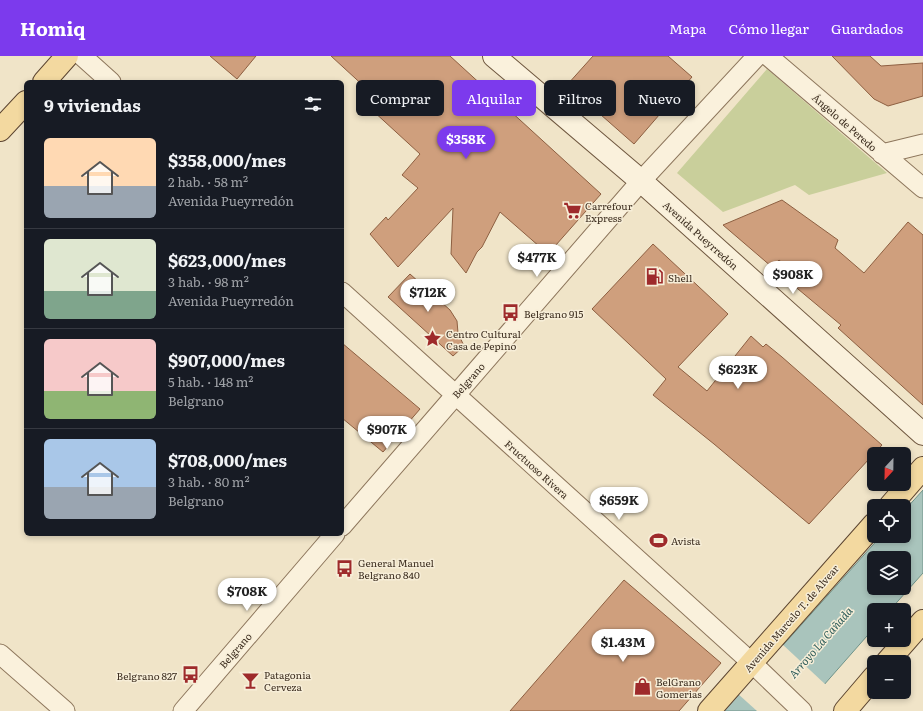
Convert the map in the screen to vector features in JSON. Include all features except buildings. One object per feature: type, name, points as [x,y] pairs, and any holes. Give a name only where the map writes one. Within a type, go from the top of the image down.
[{"type":"main road","points":[[46,80],[67,56]]},
{"type":"main road","name":"Avenida Pueyrredón","points":[[494,56],[641,181],[923,434]]},
{"type":"main road","points":[[0,130],[24,104]]},
{"type":"main road","points":[[896,499],[923,468]]},
{"type":"main road","name":"Avenida Marcelo T. de Alvear","points":[[709,711],[756,667],[867,532]]},
{"type":"main road","points":[[893,655],[923,621]]},
{"type":"main road","points":[[845,711],[867,686]]},
{"type":"street","points":[[82,56],[109,80]]},
{"type":"street","name":"Belgrano","points":[[344,524],[641,181],[757,56]]},
{"type":"street","name":"Ángelo de Peredo","points":[[768,56],[923,188]]},
{"type":"street","points":[[882,154],[923,144]]},
{"type":"street","name":"Fructuoso Rivera","points":[[344,294],[756,667],[802,711]]},
{"type":"street","name":"Belgrano","points":[[183,711],[333,536]]},
{"type":"street","points":[[0,654],[65,711]]},
{"type":"green space","points":[[767,69],[887,173],[809,195],[795,185],[723,212],[677,173]]},
{"type":"water","points":[[923,490],[923,573],[911,586],[911,551],[868,551],[875,543],[911,543],[911,503]]},
{"type":"water","name":"Arroyo La Cañada","points":[[867,552],[867,595],[903,595],[896,603],[867,603],[867,636],[801,711],[724,711]]},
{"type":"pier","points":[[781,643],[826,685],[804,711],[757,711],[737,693]]},
{"type":"place","name":"Carrefour Express","points":[[572,211]]},
{"type":"place","name":"Shell","points":[[655,277]]},
{"type":"place","name":"Belgrano 915","points":[[511,313]]},
{"type":"place","name":"Centro Cultural Casa de Pepino","points":[[433,339]]},
{"type":"place","name":"Avista","points":[[658,540]]},
{"type":"place","name":"General Manuel Belgrano 840","points":[[345,568]]},
{"type":"place","name":"Belgrano 827","points":[[190,675]]},
{"type":"place","name":"Patagonia Cerveza","points":[[251,680]]},
{"type":"place","name":"BelGrano Gomerias","points":[[643,687]]}]
